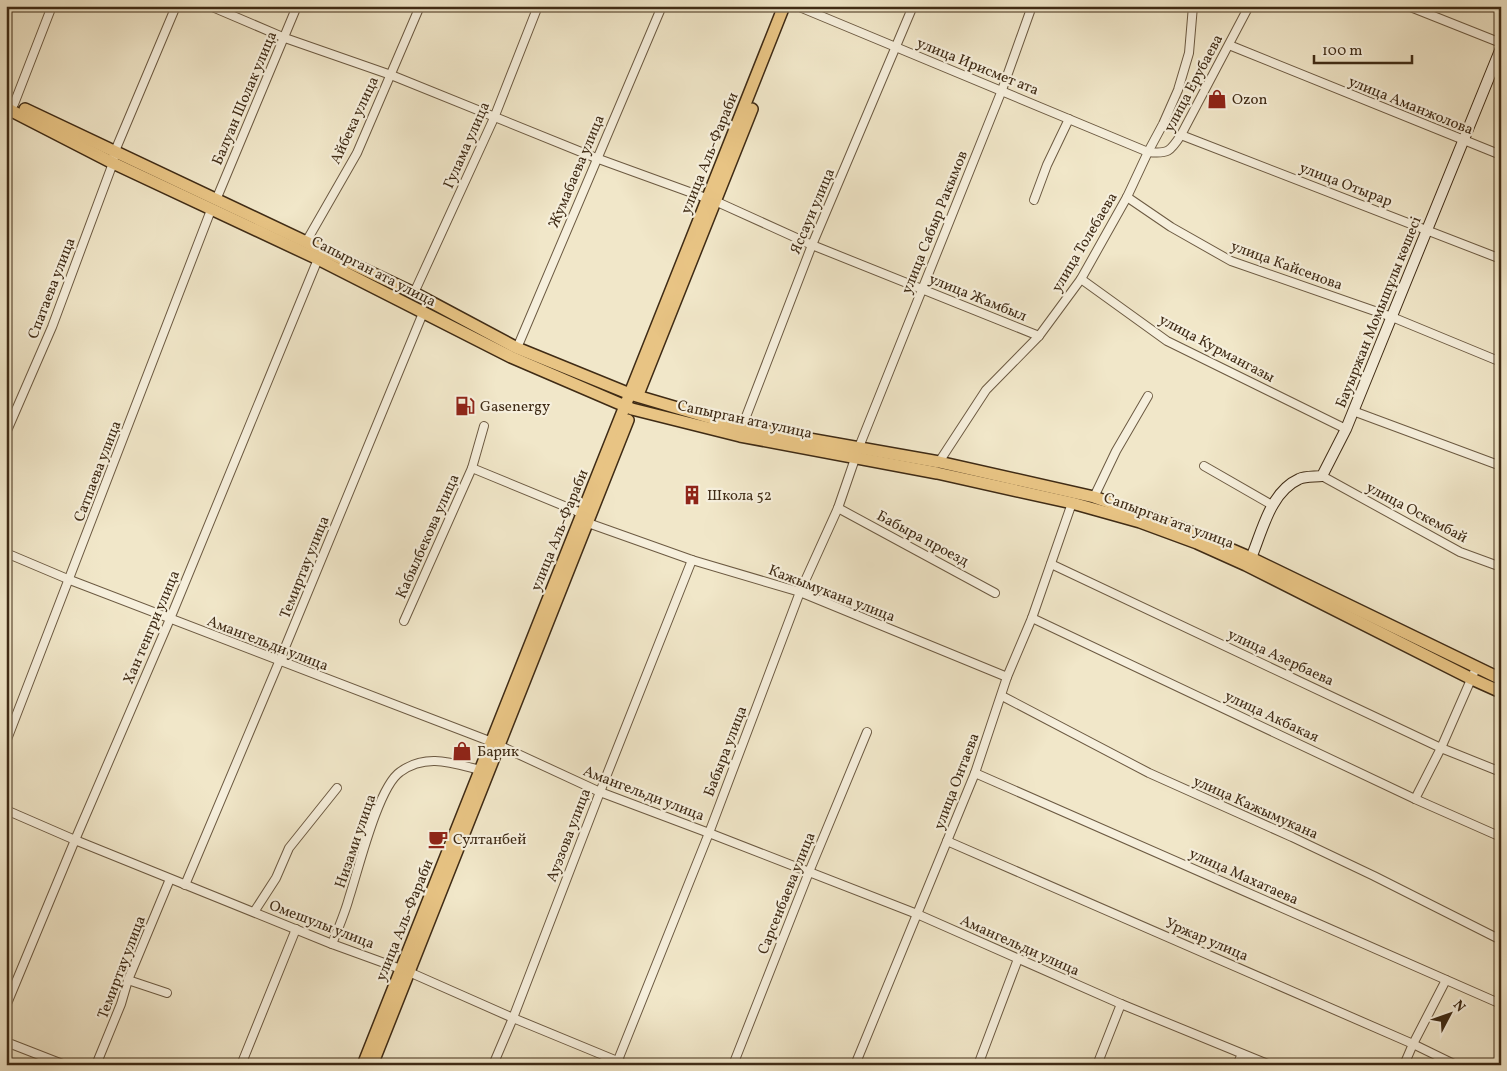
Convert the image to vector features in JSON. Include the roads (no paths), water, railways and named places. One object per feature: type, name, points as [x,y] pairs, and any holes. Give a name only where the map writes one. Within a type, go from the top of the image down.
[{"type":"main road","name":"улица Аль-Фараби","points":[[363,1065],[405,971],[586,518],[784,6]]},
{"type":"main road","name":"улица Аль-Фараби","points":[[710,199],[792,6]]},
{"type":"main road","name":"Сапырган ата улица","points":[[9,104],[115,151],[214,205],[511,357],[629,407],[740,436],[857,453],[939,462],[1094,497],[1179,527],[1251,558],[1474,674],[1501,692]]},
{"type":"main road","name":"Сапырган ата улица","points":[[9,104],[113,163],[306,242],[414,293],[517,348],[634,395],[742,428],[1072,503],[1140,522],[1246,565],[1474,674],[1501,679]]},
{"type":"main road","name":"улица Аль-Фараби","points":[[372,1065],[480,770],[495,744]]},
{"type":"street","points":[[9,104],[52,6]]},
{"type":"street","name":"Спатаева улица","points":[[6,433],[52,327],[113,163],[115,151],[176,6]]},
{"type":"street","name":"улица Жамбыл","points":[[210,6],[285,38],[391,75],[596,158],[710,199],[812,246],[1039,336]]},
{"type":"street","name":"Балуан Шолак улица","points":[[214,205],[297,6]]},
{"type":"street","name":"Айбека улица","points":[[306,242],[357,153],[420,6]]},
{"type":"street","name":"Гулама улица","points":[[414,293],[494,118],[538,6]]},
{"type":"street","name":"Жумабаева улица","points":[[517,348],[662,6]]},
{"type":"street","name":"улица Ирисмет ата","points":[[797,6],[1148,152]]},
{"type":"street","name":"Яссауи улица","points":[[742,428],[812,246],[913,6]]},
{"type":"street","name":"улица Сабыр Ракымов","points":[[857,453],[1002,90],[1032,6]]},
{"type":"street","name":"улица Толебаева","points":[[939,462],[986,390],[1039,336],[1081,280],[1127,197],[1178,90],[1189,53],[1193,6]]},
{"type":"street","name":"улица Ерубаева","points":[[1148,152],[1163,154],[1172,150],[1249,6]]},
{"type":"street","points":[[1408,6],[1501,43]]},
{"type":"street","name":"улица Аманжолова","points":[[1228,45],[1501,155]]},
{"type":"street","name":"Бауыржан Момышұлы көшесі","points":[[1322,476],[1346,429],[1501,48]]},
{"type":"street","points":[[1034,200],[1047,165],[1069,119]]},
{"type":"street","name":"улица Отырар","points":[[1181,135],[1501,259]]},
{"type":"street","name":"улица Кайсенова","points":[[1127,197],[1171,226],[1231,261],[1392,317],[1501,362]]},
{"type":"street","name":"Сатпаева улица","points":[[6,742],[214,205]]},
{"type":"street","name":"Хан тенгри улица","points":[[6,1006],[170,619],[318,259]]},
{"type":"street","name":"улица Курмангазы","points":[[1081,280],[1167,341],[1346,429]]},
{"type":"street","name":"Темиртау улица","points":[[185,884],[423,313]]},
{"type":"street","points":[[1094,497],[1116,451],[1148,396]]},
{"type":"street","points":[[1353,411],[1501,466]]},
{"type":"street","points":[[472,468],[484,426]]},
{"type":"street","name":"Бабыра улица","points":[[617,1063],[709,833],[800,592],[838,508],[857,453]]},
{"type":"street","points":[[1204,466],[1272,505]]},
{"type":"street","name":"Кабылбекова улица","points":[[404,622],[472,468],[586,518]]},
{"type":"street","points":[[1251,558],[1272,505],[1285,489],[1299,478],[1322,476]]},
{"type":"street","name":"улица Оскембай","points":[[1322,476],[1460,552],[1501,567]]},
{"type":"street","name":"улица Онтаева","points":[[856,1065],[975,773],[1007,677],[1032,618],[1072,503]]},
{"type":"street","name":"Бабыра проезд","points":[[838,508],[995,593]]},
{"type":"street","name":"Кажымукана улица","points":[[586,518],[692,560],[800,592],[1007,677]]},
{"type":"street","name":"Амангельди улица","points":[[6,553],[279,662],[495,744],[600,792],[917,914],[1121,1004],[1270,1065]]},
{"type":"street","name":"Ауэзова улица","points":[[493,1065],[692,560]]},
{"type":"street","name":"улица Азербаева","points":[[1051,564],[1441,748],[1501,772]]},
{"type":"street","name":"улица Акбакая","points":[[1032,618],[1415,799],[1501,837]]},
{"type":"street","points":[[1415,799],[1441,748],[1474,674]]},
{"type":"street","name":"улица Кажымукана","points":[[1002,696],[1149,773],[1302,841],[1501,940]]},
{"type":"street","name":"Сарсенбаева улица","points":[[733,1065],[808,872],[867,732]]},
{"type":"street","name":"Низами улица","points":[[332,944],[349,899],[364,845],[392,779],[399,772],[418,763],[434,760],[480,770]]},
{"type":"street","name":"улица Махатаева","points":[[975,773],[1501,1004]]},
{"type":"street","points":[[254,912],[276,878],[289,848],[337,788]]},
{"type":"street","name":"Омешулы улица","points":[[6,810],[296,930],[405,971],[617,1063],[627,1065]]},
{"type":"street","name":"Уржар улица","points":[[947,841],[1413,1044],[1456,1065]]},
{"type":"street","name":"Темиртау улица","points":[[96,1065],[121,1004],[128,980],[170,879]]},
{"type":"street","points":[[241,1065],[296,930]]},
{"type":"street","points":[[978,1065],[1018,959]]},
{"type":"street","points":[[128,980],[167,993]]},
{"type":"street","points":[[1404,1065],[1446,980]]},
{"type":"street","points":[[1097,1065],[1121,1004]]},
{"type":"street","points":[[6,1042],[65,1065]]},
{"type":"street","points":[[1237,1065],[1242,1054]]},
{"type":"place","name":"Ozon","points":[[1217,99]]},
{"type":"place","name":"Gasenergy","points":[[465,406]]},
{"type":"place","name":"Школа 52","points":[[692,495]]},
{"type":"place","name":"Барик","points":[[462,751]]},
{"type":"place","name":"Султанбей","points":[[438,839]]}]
